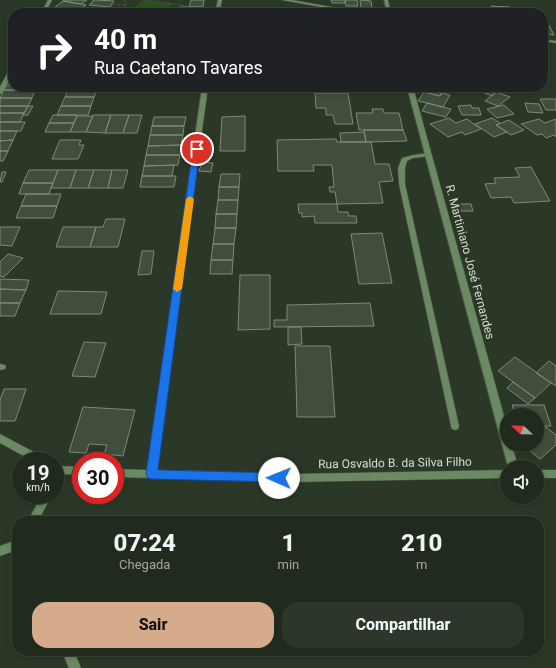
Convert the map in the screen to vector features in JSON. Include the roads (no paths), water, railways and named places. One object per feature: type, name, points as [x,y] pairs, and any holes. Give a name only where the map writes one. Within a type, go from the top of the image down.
[{"type":"street","points":[[284,0],[333,8]]},
{"type":"street","points":[[0,92],[8,77]]},
{"type":"street","points":[[152,474],[204,92]]},
{"type":"street","name":"R. Martiniano José Fernandes","points":[[411,92],[500,418]]},
{"type":"street","points":[[428,155],[409,156],[404,158],[401,165],[402,184],[455,426]]},
{"type":"street","points":[[0,438],[26,452]]},
{"type":"street","name":"Rua Osvaldo B. da Silva Filho","points":[[124,473],[294,478],[500,474]]},
{"type":"street","points":[[544,474],[556,474]]},
{"type":"street","points":[[36,516],[42,504]]},
{"type":"street","points":[[0,551],[12,546]]},
{"type":"street","points":[[70,656],[75,668]]}]
